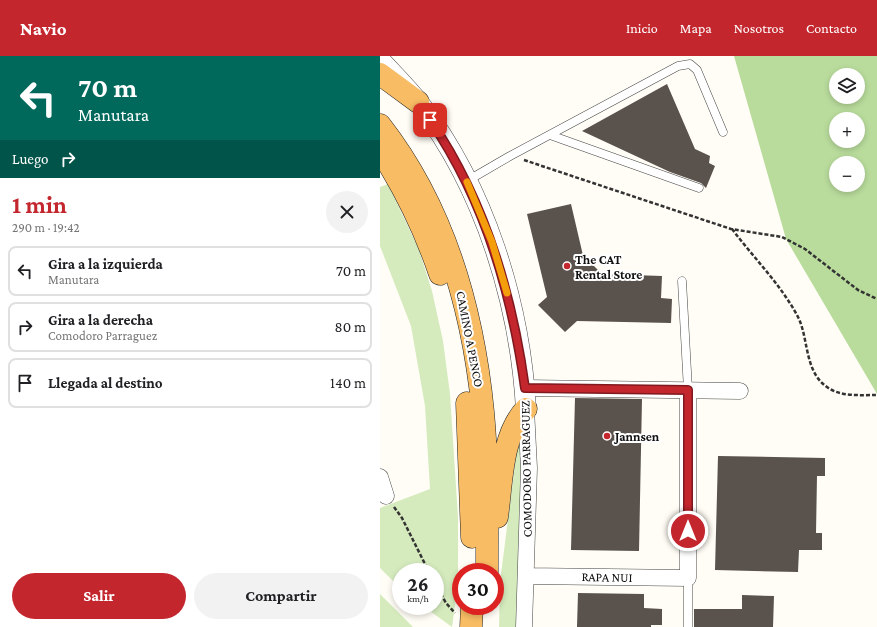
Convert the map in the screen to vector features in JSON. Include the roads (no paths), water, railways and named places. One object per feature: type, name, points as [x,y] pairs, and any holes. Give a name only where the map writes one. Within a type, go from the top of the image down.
[{"type":"highway","points":[[380,74],[418,102]]},
{"type":"highway","name":"CAMINO A PENCO","points":[[380,125],[404,159],[431,208],[449,252],[465,306],[473,343],[483,413],[486,456],[488,563]]},
{"type":"highway","name":"CAMINO A PENCO","points":[[380,150],[408,197],[427,238],[442,280],[458,338],[468,412],[473,563]]},
{"type":"highway","points":[[489,563],[509,438],[526,399]]},
{"type":"highway","points":[[486,627],[487,615]]},
{"type":"street","name":"COMODORO PARRAGUEZ","points":[[380,60],[418,102],[442,137],[467,182],[492,242],[506,288],[518,342],[526,399],[529,468],[524,627]]},
{"type":"street","points":[[526,399],[688,390],[740,391]]},
{"type":"street","points":[[688,390],[688,578]]},
{"type":"street","points":[[380,477],[386,496]]},
{"type":"street","name":"RAPA NUI","points":[[526,576],[688,578]]},
{"type":"lane","points":[[467,182],[510,156],[678,66],[690,64],[697,70],[723,132]]},
{"type":"lane","points":[[550,135],[699,188]]},
{"type":"lane","points":[[682,281],[688,390]]},
{"type":"lane","points":[[688,578],[688,627]]},
{"type":"place","name":"The CAT Rental Store","points":[[567,266]]},
{"type":"place","name":"Jannsen","points":[[607,436]]}]
